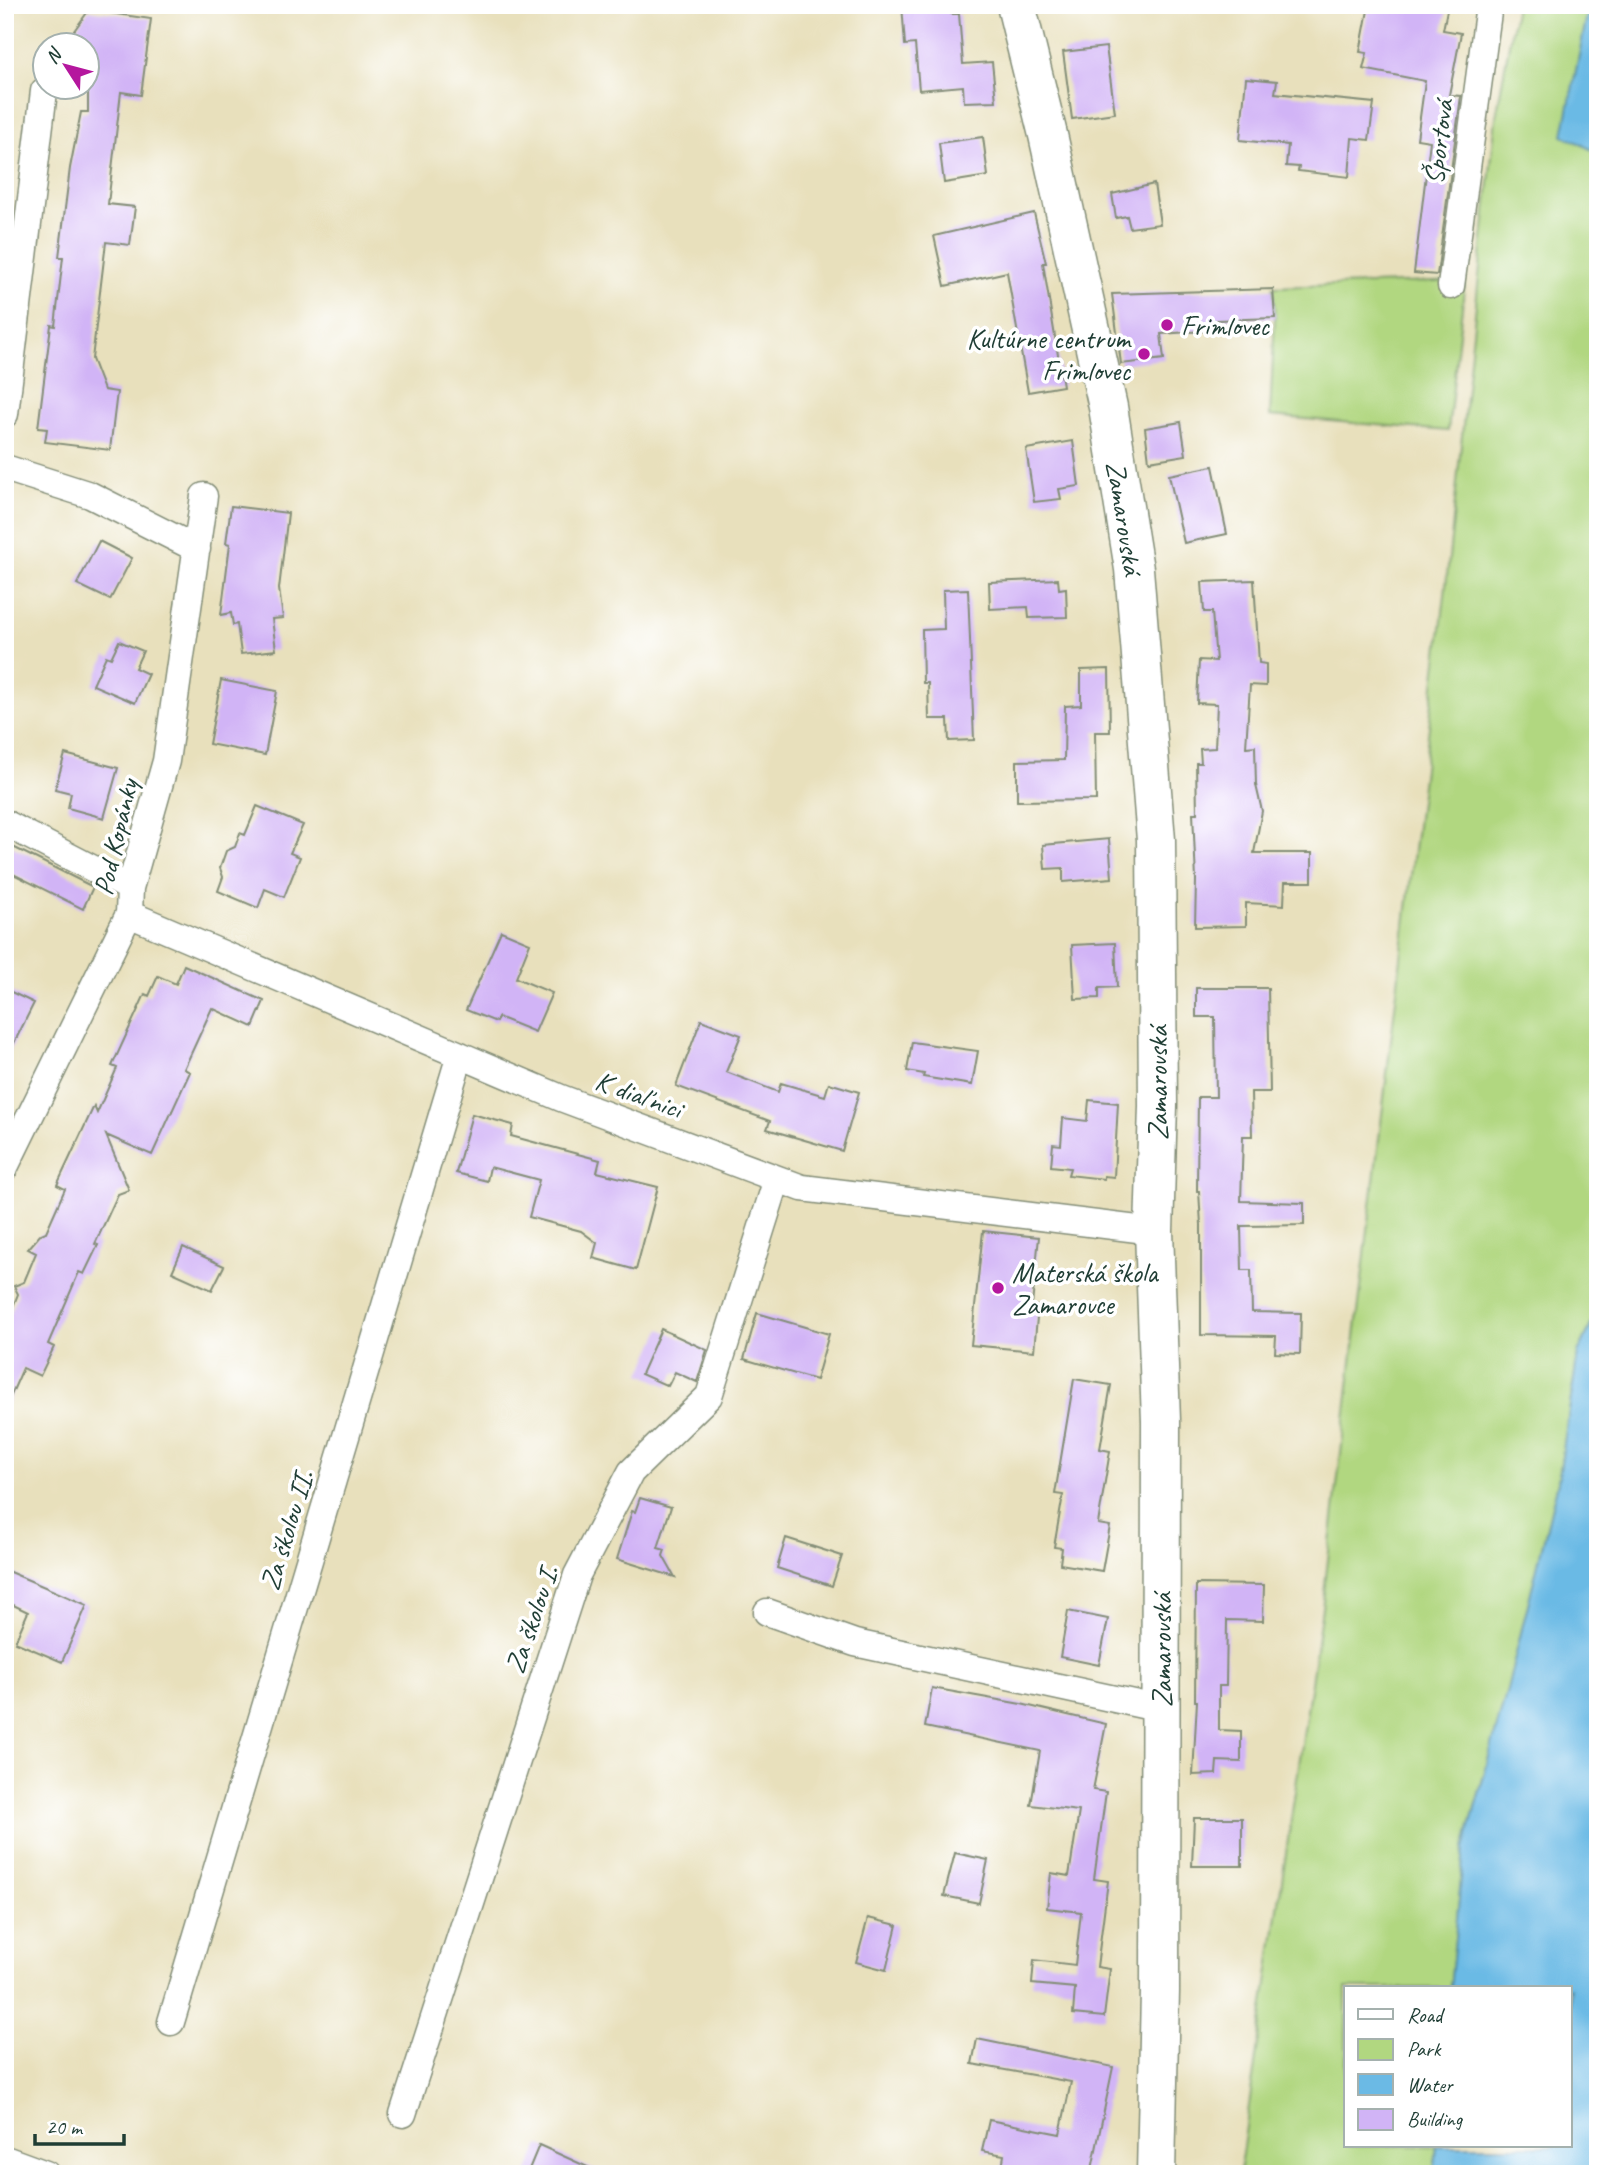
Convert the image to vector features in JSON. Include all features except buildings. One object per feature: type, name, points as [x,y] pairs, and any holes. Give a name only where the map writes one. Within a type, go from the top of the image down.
[{"type":"main road","name":"Zamarovská","points":[[1016,5],[1048,135],[1108,407],[1134,569],[1156,840],[1158,1106],[1154,1231],[1161,1421],[1160,1977],[1156,2174]]},
{"type":"street","name":"Športová","points":[[1451,286],[1489,5]]},
{"type":"street","points":[[5,414],[43,102]]},
{"type":"street","points":[[5,468],[90,495],[197,549]]},
{"type":"street","name":"Pod Kopánky","points":[[5,1167],[130,901],[166,761],[204,496]]},
{"type":"street","name":"K diaľnici","points":[[5,822],[130,901],[460,1055],[561,1098],[802,1188],[1154,1231]]},
{"type":"street","name":"Za školou II.","points":[[171,2022],[460,1055]]},
{"type":"street","name":"Za školou I.","points":[[403,2114],[577,1575],[631,1472],[709,1396],[777,1179]]},
{"type":"street","points":[[767,1612],[855,1643],[1161,1709]]},
{"type":"street","points":[[5,2160],[46,2174]]},
{"type":"green space","points":[[1516,5],[1598,5],[1598,1310],[1578,1353],[1558,1482],[1507,1690],[1464,1849],[1450,1986],[1344,1986],[1344,2148],[1437,2148],[1434,2174],[1239,2174],[1323,1601],[1445,595],[1496,117]]},
{"type":"green space","name":"Frimlovec","points":[[1465,281],[1448,431],[1270,416],[1275,318],[1273,287]]},
{"type":"water","points":[[1589,5],[1598,5],[1598,153],[1563,135]]},
{"type":"water","points":[[1598,1310],[1598,2174],[1434,2174],[1437,2148],[1572,2148],[1572,1986],[1450,1986],[1464,1849],[1507,1690],[1558,1482],[1578,1353]]},
{"type":"place","name":"Frimlovec","points":[[1167,325]]},
{"type":"place","name":"Kultúrne centrum Frimlovec","points":[[1144,354]]},
{"type":"place","name":"Materská škola Zamarovce","points":[[998,1288]]}]
